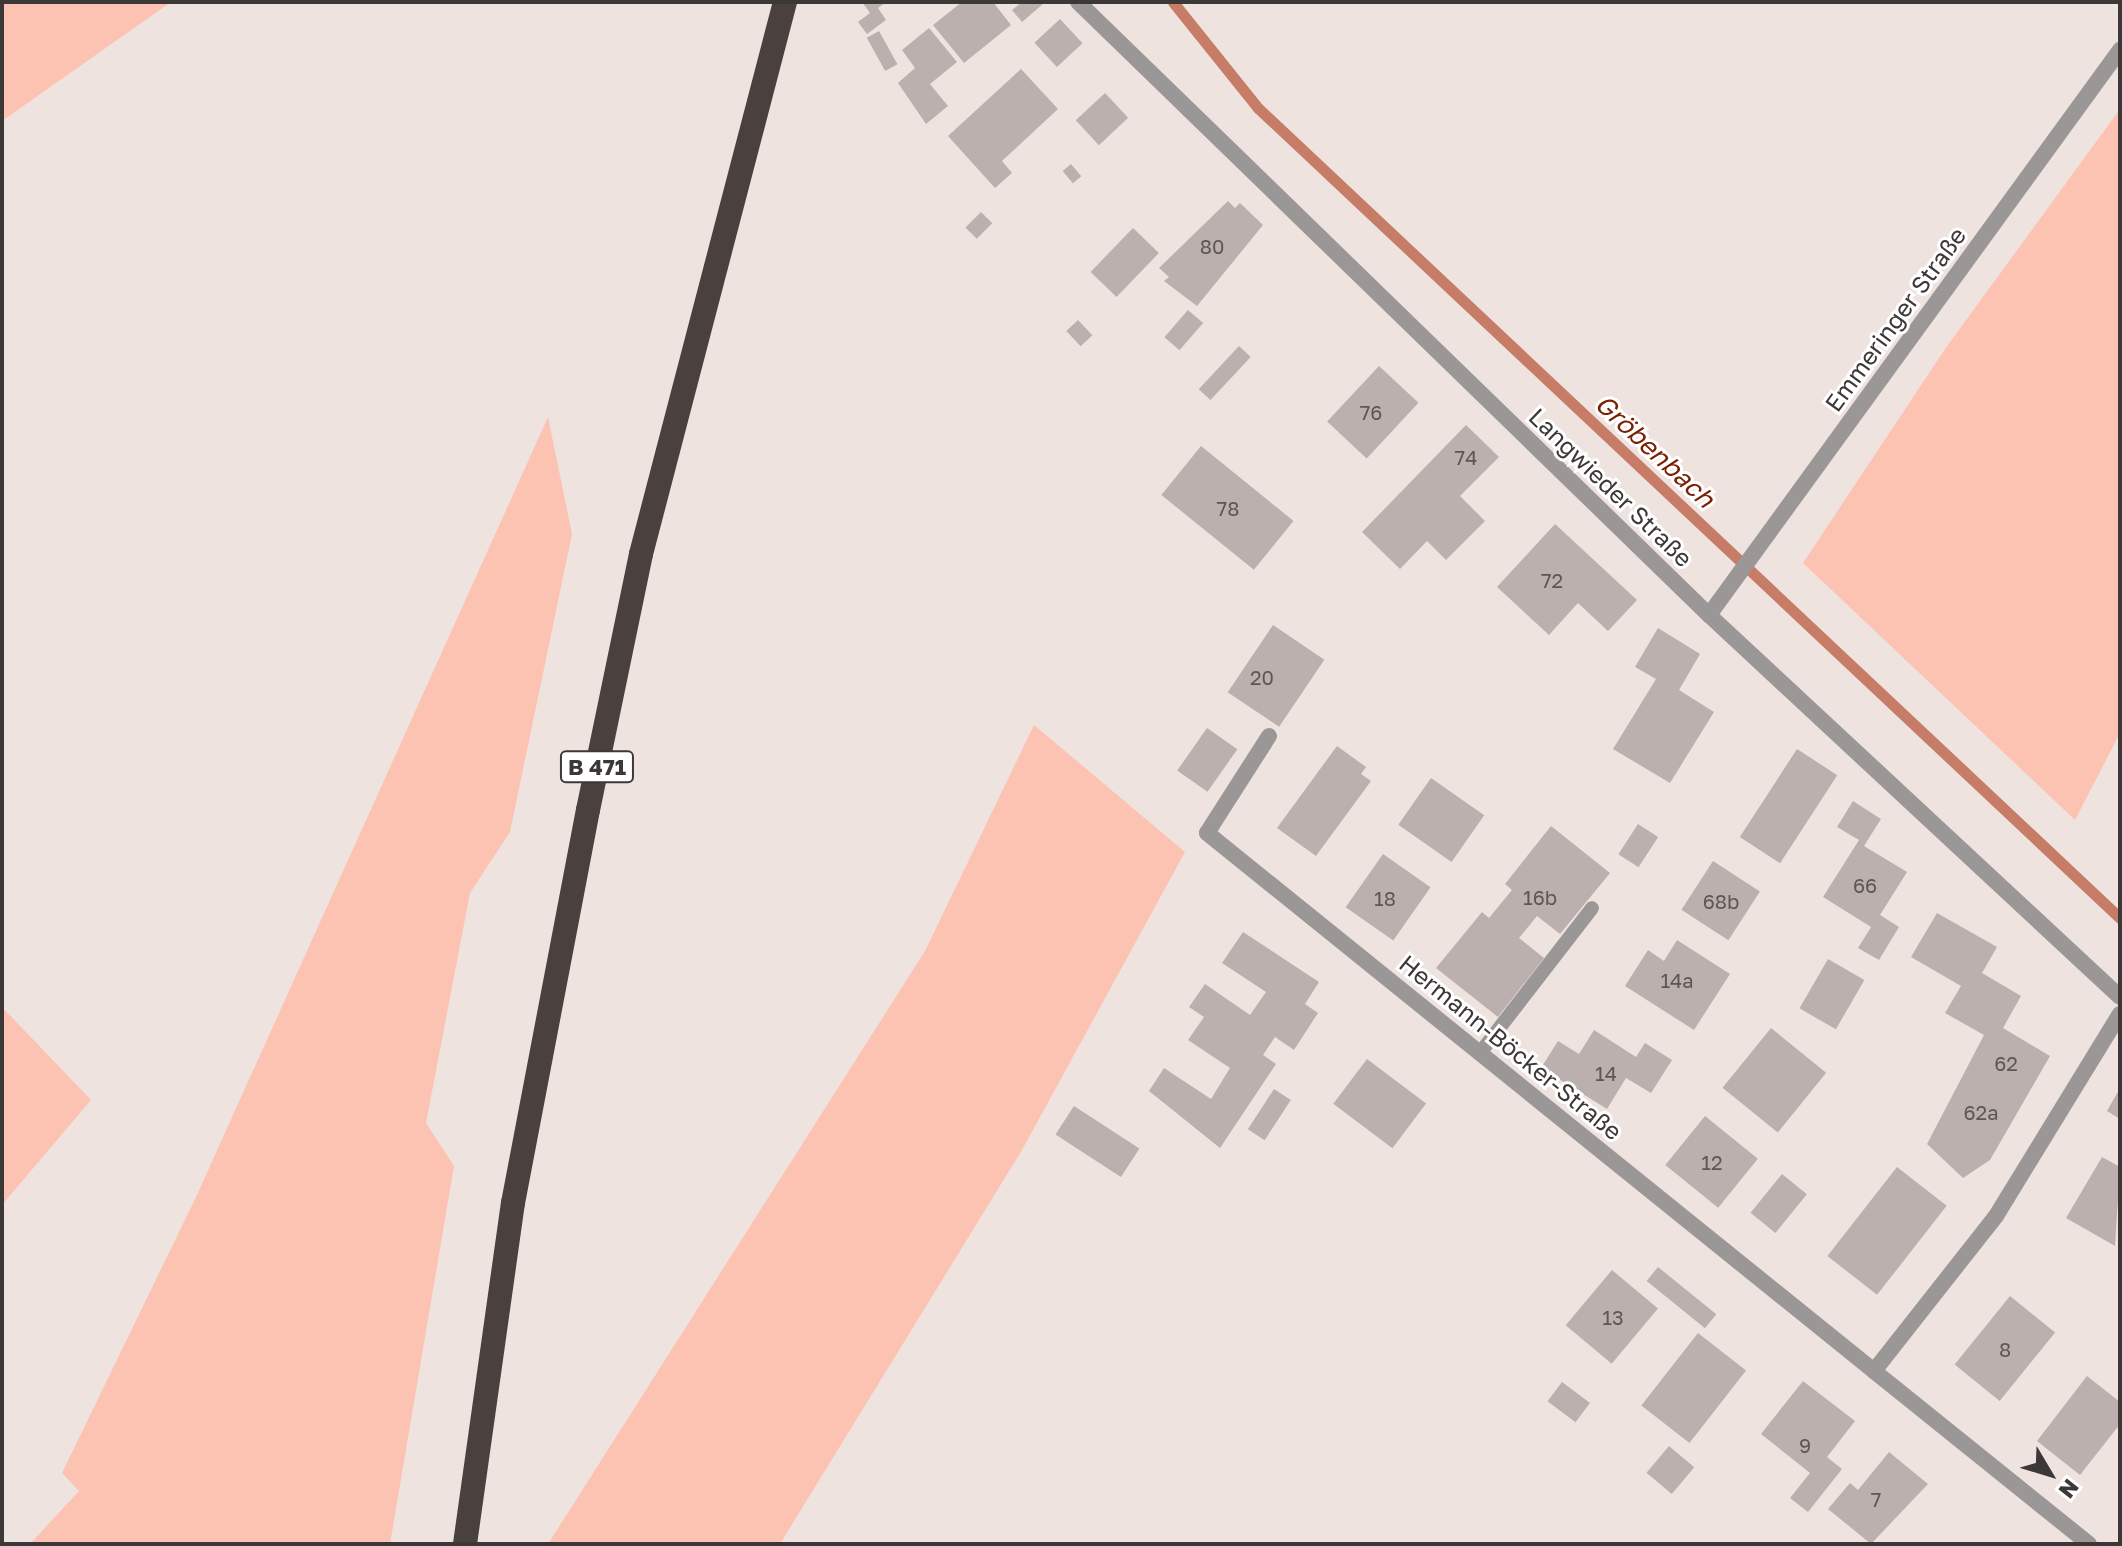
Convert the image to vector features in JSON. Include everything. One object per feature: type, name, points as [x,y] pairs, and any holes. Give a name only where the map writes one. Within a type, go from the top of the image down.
[{"type":"highway","name":"B 471","points":[[465,1544],[513,1203],[588,810],[641,554],[785,2]]},
{"type":"street","name":"Langwieder Straße","points":[[1078,2],[1709,615],[2120,997]]},
{"type":"street","name":"Emmeringer Straße","points":[[1709,615],[2120,50]]},
{"type":"street","name":"Hermann-Böcker-Straße","points":[[1269,736],[1207,833],[2089,1544]]},
{"type":"street","points":[[1874,1371],[1996,1216],[2120,1014]]},
{"type":"lane","points":[[1480,1053],[1592,908]]},
{"type":"shaded area","points":[[2,2],[171,2],[2,121]]},
{"type":"shaded area","points":[[2120,109],[2120,733],[2075,820],[1803,563],[1945,349]]},
{"type":"shaded area","points":[[548,417],[572,534],[510,832],[470,893],[426,1123],[454,1166],[390,1544],[30,1544],[79,1491],[62,1473],[196,1197]]},
{"type":"shaded area","points":[[1034,725],[1185,852],[1022,1150],[780,1544],[548,1544],[925,951]]},
{"type":"shaded area","points":[[2,1007],[91,1100],[2,1205]]},
{"type":"building","points":[[862,2],[886,2],[878,8],[886,20],[867,34],[858,22],[870,13]]},
{"type":"building","points":[[962,2],[993,2],[1011,25],[964,63],[933,25]]},
{"type":"building","points":[[1022,2],[1043,4],[1022,22],[1012,10]]},
{"type":"building","points":[[1060,19],[1083,43],[1057,67],[1034,43]]},
{"type":"building","points":[[929,28],[957,62],[930,84],[948,106],[926,124],[898,83],[915,68],[902,50]]},
{"type":"building","points":[[879,31],[897,64],[885,71],[867,38]]},
{"type":"building","points":[[1021,69],[1058,109],[1002,161],[1012,173],[995,188],[948,136]]},
{"type":"building","points":[[1105,93],[1128,118],[1099,145],[1076,120]]},
{"type":"building","points":[[1071,164],[1081,176],[1073,183],[1063,171]]},
{"type":"building","points":[[1228,201],[1235,208],[1240,203],[1263,225],[1197,306],[1164,281],[1169,277],[1159,268]]},
{"type":"building","points":[[981,212],[992,223],[977,239],[965,228]]},
{"type":"building","points":[[1133,228],[1159,253],[1117,297],[1091,272]]},
{"type":"building","points":[[1188,310],[1203,323],[1179,350],[1164,337]]},
{"type":"building","points":[[1078,320],[1092,335],[1081,346],[1066,331]]},
{"type":"building","points":[[1239,346],[1251,357],[1210,400],[1199,389]]},
{"type":"building","points":[[1379,366],[1418,403],[1367,458],[1327,422]]},
{"type":"building","points":[[1466,425],[1499,457],[1460,496],[1485,521],[1446,560],[1427,541],[1400,569],[1362,532]]},
{"type":"building","points":[[1201,446],[1293,521],[1254,570],[1161,495]]},
{"type":"building","points":[[1555,524],[1637,600],[1608,631],[1578,603],[1549,635],[1497,587]]},
{"type":"building","points":[[1273,625],[1324,660],[1279,727],[1228,692]]},
{"type":"building","points":[[1658,628],[1700,654],[1679,690],[1714,712],[1670,783],[1613,749],[1656,679],[1635,667]]},
{"type":"building","points":[[1207,728],[1237,749],[1207,792],[1177,771]]},
{"type":"building","points":[[1337,746],[1366,767],[1361,774],[1371,781],[1316,856],[1277,828]]},
{"type":"building","points":[[1797,749],[1837,775],[1780,863],[1740,837]]},
{"type":"building","points":[[1431,778],[1484,815],[1452,862],[1398,825]]},
{"type":"building","points":[[1853,801],[1881,819],[1864,846],[1907,872],[1880,915],[1899,927],[1879,960],[1858,948],[1871,927],[1823,897],[1859,840],[1837,827]]},
{"type":"building","points":[[1638,824],[1658,837],[1639,867],[1618,854]]},
{"type":"building","points":[[1551,826],[1610,873],[1560,934],[1537,916],[1519,938],[1544,958],[1498,1017],[1436,968],[1482,912],[1489,918],[1512,890],[1505,884]]},
{"type":"building","points":[[1383,854],[1431,887],[1393,941],[1346,907]]},
{"type":"building","points":[[1713,861],[1760,891],[1728,940],[1681,910]]},
{"type":"building","points":[[1937,913],[1997,947],[1982,973],[2021,996],[2003,1028],[2050,1056],[1990,1160],[1963,1178],[1927,1144],[1984,1035],[1945,1013],[1961,986],[1911,957]]},
{"type":"building","points":[[1243,932],[1319,982],[1305,1004],[1318,1013],[1294,1050],[1275,1037],[1263,1055],[1276,1064],[1220,1148],[1149,1091],[1164,1068],[1211,1099],[1230,1068],[1188,1040],[1204,1017],[1189,1007],[1205,984],[1250,1015],[1266,992],[1222,963]]},
{"type":"building","points":[[1677,940],[1730,974],[1694,1030],[1625,986],[1648,950],[1664,961]]},
{"type":"building","points":[[1828,959],[1864,980],[1836,1029],[1800,1008]]},
{"type":"building","points":[[1771,1028],[1826,1073],[1778,1133],[1723,1088]]},
{"type":"building","points":[[1594,1030],[1636,1057],[1645,1043],[1672,1060],[1651,1093],[1626,1078],[1607,1109],[1541,1068],[1558,1041],[1579,1054]]},
{"type":"building","points":[[1367,1059],[1426,1104],[1392,1148],[1333,1104]]},
{"type":"building","points":[[2120,1088],[2120,1119],[2107,1111]]},
{"type":"building","points":[[1274,1089],[1291,1100],[1265,1140],[1248,1129]]},
{"type":"building","points":[[1074,1106],[1139,1148],[1121,1177],[1055,1135]]},
{"type":"building","points":[[1705,1116],[1758,1159],[1718,1208],[1665,1165]]},
{"type":"building","points":[[2102,1157],[2120,1167],[2115,1246],[2066,1218]]},
{"type":"building","points":[[1897,1167],[1947,1206],[1877,1295],[1827,1256]]},
{"type":"building","points":[[1782,1174],[1807,1194],[1775,1233],[1751,1213]]},
{"type":"building","points":[[1658,1267],[1716,1314],[1705,1328],[1647,1281]]},
{"type":"building","points":[[1612,1270],[1658,1309],[1612,1364],[1566,1325]]},
{"type":"building","points":[[2010,1296],[2055,1333],[2000,1401],[1955,1364]]},
{"type":"building","points":[[1698,1333],[1746,1371],[1689,1443],[1641,1405]]},
{"type":"building","points":[[2087,1376],[2120,1402],[2120,1424],[2080,1475],[2037,1441]]},
{"type":"building","points":[[1803,1381],[1855,1421],[1827,1457],[1842,1469],[1808,1512],[1790,1498],[1810,1473],[1761,1434]]},
{"type":"building","points":[[1562,1382],[1590,1403],[1576,1422],[1548,1401]]},
{"type":"building","points":[[1669,1446],[1694,1467],[1672,1494],[1647,1473]]},
{"type":"building","points":[[1889,1452],[1928,1484],[1871,1544],[1828,1509],[1850,1483],[1858,1490]]},
{"type":"waterway","name":"Gröbenbach","points":[[1173,2],[1258,108],[2120,918]]}]
